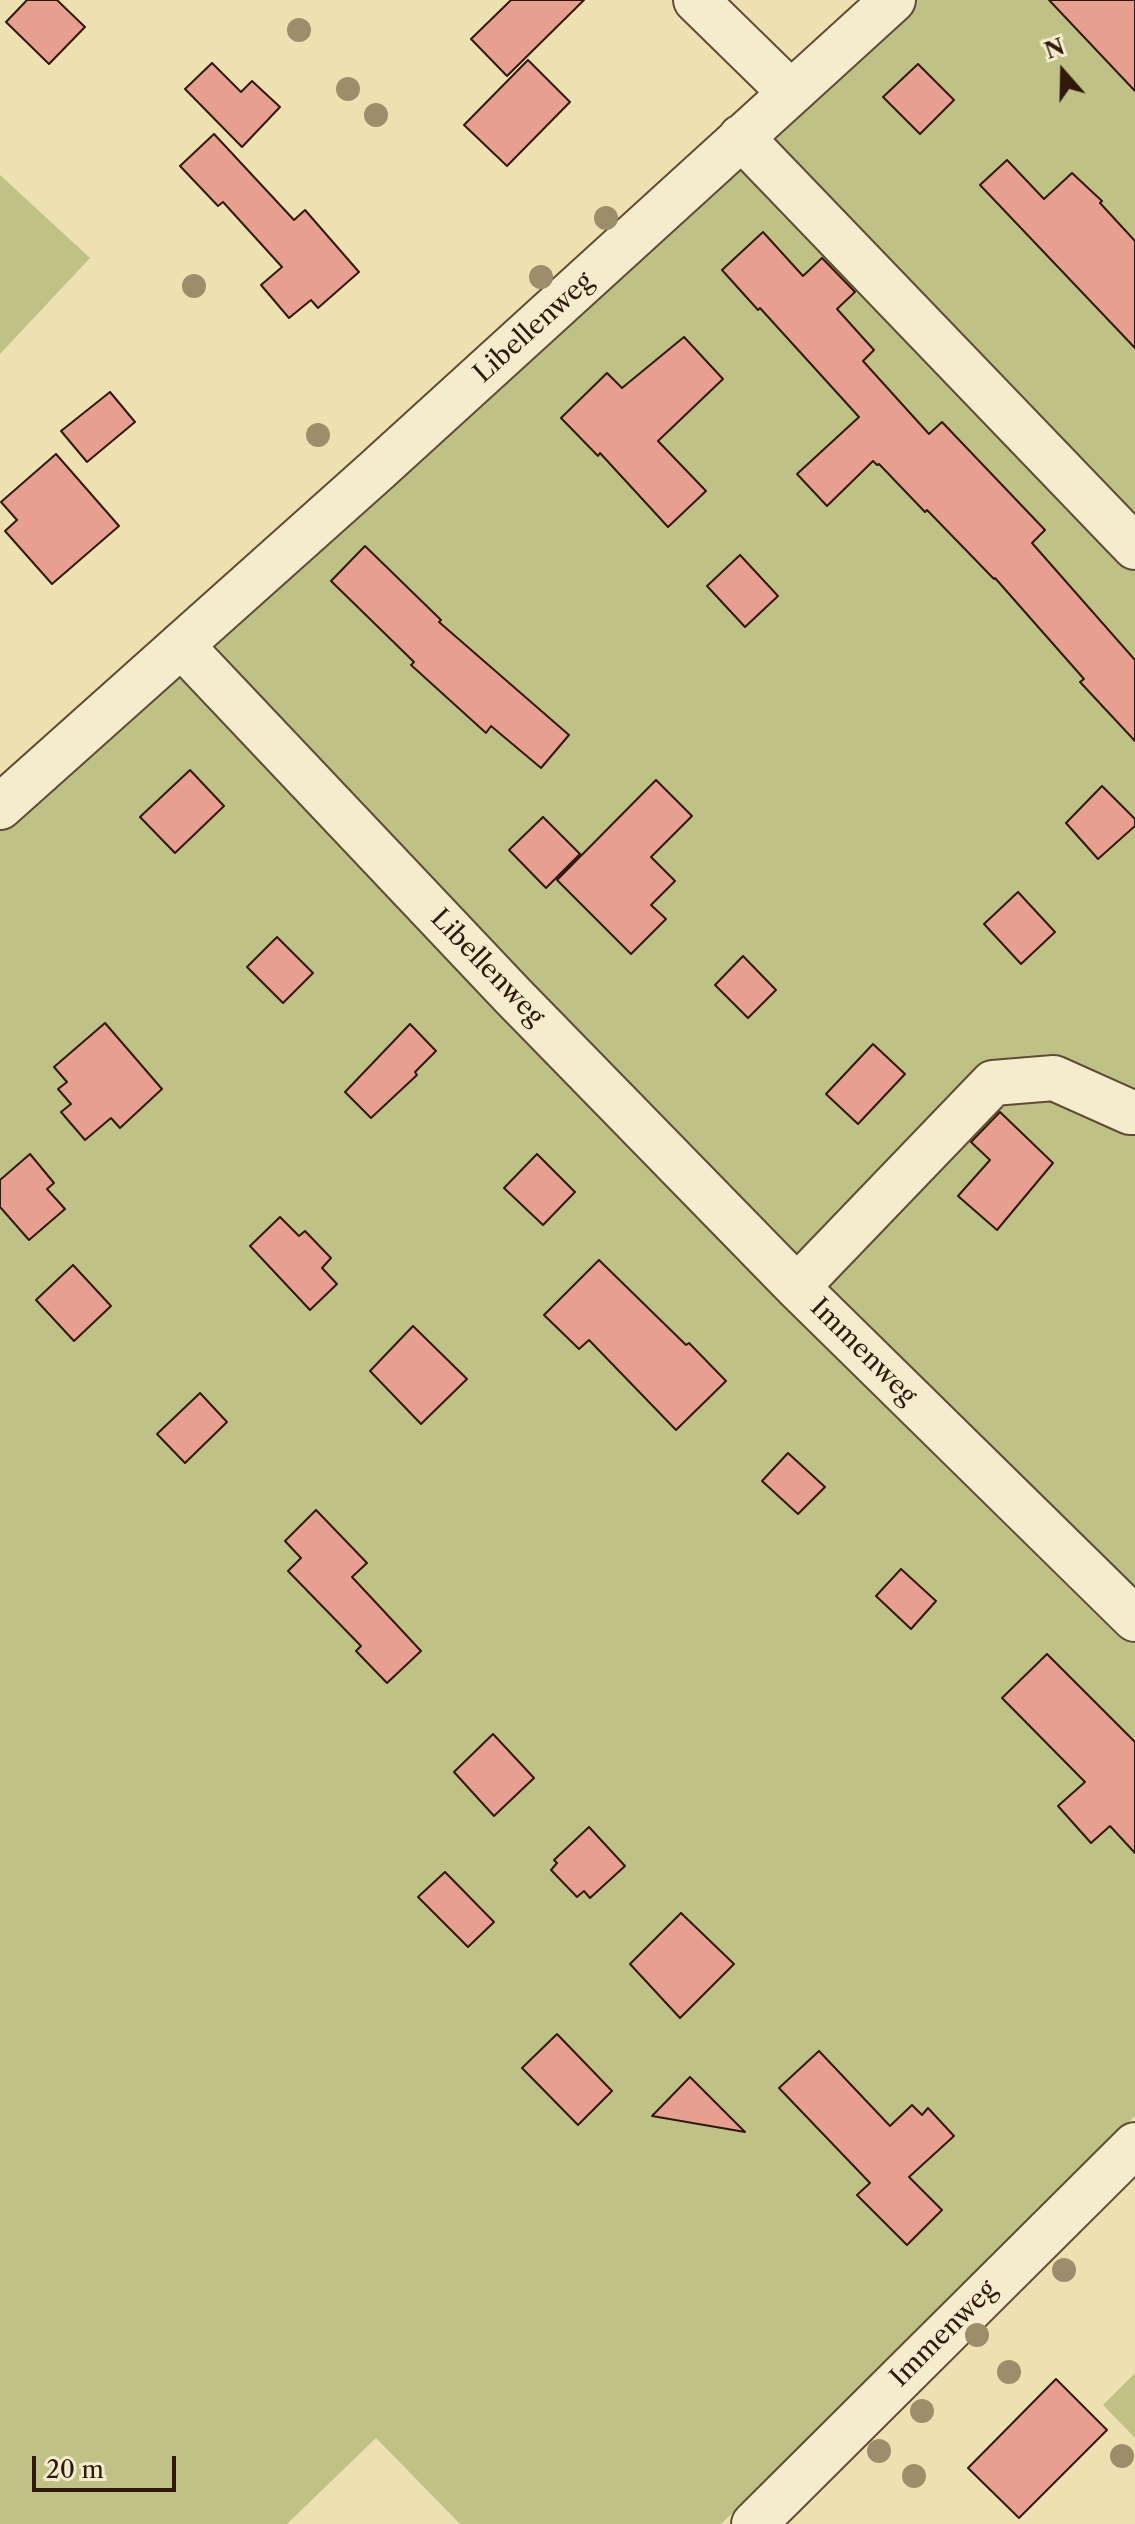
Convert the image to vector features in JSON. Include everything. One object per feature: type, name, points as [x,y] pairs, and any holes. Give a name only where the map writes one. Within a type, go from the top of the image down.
[{"type":"street","points":[[696,0],[790,92]]},
{"type":"street","name":"Libellenweg","points":[[0,807],[545,319],[893,0]]},
{"type":"street","points":[[741,137],[1135,547]]},
{"type":"street","name":"Libellenweg","points":[[181,645],[501,984],[797,1287]]},
{"type":"street","name":"Immenweg","points":[[1135,1112],[1054,1078],[993,1083],[797,1287],[1135,1619]]},
{"type":"street","name":"Immenweg","points":[[754,2524],[1135,2145]]},
{"type":"green space","points":[[916,0],[1135,0],[1135,2116],[721,2524],[460,2524],[376,2438],[287,2524],[0,2524],[0,831],[773,126]]},
{"type":"green space","points":[[0,175],[90,258],[0,354]]},
{"type":"green space","points":[[1135,2373],[1135,2438],[1103,2405]]},
{"type":"building","points":[[27,0],[57,0],[85,27],[49,64],[6,22]]},
{"type":"building","points":[[511,0],[584,0],[507,76],[471,39]]},
{"type":"building","points":[[1049,0],[1135,0],[1135,91]]},
{"type":"building","points":[[528,60],[570,102],[507,166],[464,125]]},
{"type":"building","points":[[212,63],[241,92],[252,81],[280,107],[242,147],[185,89]]},
{"type":"building","points":[[918,64],[954,100],[920,134],[883,97]]},
{"type":"building","points":[[214,134],[294,220],[305,210],[359,272],[318,308],[311,300],[289,318],[261,285],[282,267],[223,202],[218,206],[180,166]]},
{"type":"building","points":[[1007,160],[1044,199],[1072,173],[1102,201],[1100,203],[1135,241],[1135,348],[980,185]]},
{"type":"building","points":[[763,232],[803,276],[822,258],[855,292],[837,309],[874,350],[863,361],[929,434],[942,422],[1045,530],[1032,543],[1135,660],[1135,741],[1080,682],[1084,679],[995,578],[879,464],[873,461],[827,506],[797,474],[859,417],[722,270]]},
{"type":"building","points":[[684,337],[723,379],[658,441],[706,491],[668,527],[600,453],[598,456],[561,418],[607,373],[622,388]]},
{"type":"building","points":[[110,392],[135,422],[87,462],[61,431]]},
{"type":"building","points":[[56,454],[119,526],[52,584],[5,531],[17,520],[1,502]]},
{"type":"building","points":[[365,546],[441,620],[439,622],[569,735],[541,768],[491,726],[486,733],[411,665],[414,662],[331,581]]},
{"type":"building","points":[[740,555],[778,596],[745,627],[707,586]]},
{"type":"building","points":[[190,770],[224,806],[175,853],[140,817]]},
{"type":"building","points":[[656,780],[692,816],[651,857],[675,881],[651,905],[666,919],[631,954],[557,880]]},
{"type":"building","points":[[1102,786],[1135,819],[1135,826],[1098,859],[1066,823]]},
{"type":"building","points":[[543,817],[580,854],[546,888],[509,850]]},
{"type":"building","points":[[1018,892],[1055,932],[1021,964],[984,924]]},
{"type":"building","points":[[277,937],[313,973],[283,1003],[247,967]]},
{"type":"building","points":[[743,956],[776,990],[748,1018],[715,985]]},
{"type":"building","points":[[105,1023],[162,1089],[120,1128],[111,1118],[85,1140],[61,1112],[71,1104],[58,1089],[67,1082],[54,1067]]},
{"type":"building","points":[[410,1024],[436,1051],[415,1072],[417,1075],[371,1118],[345,1092]]},
{"type":"building","points":[[873,1044],[905,1074],[858,1124],[826,1094]]},
{"type":"building","points":[[1000,1112],[1053,1163],[997,1230],[958,1196],[990,1160],[971,1142]]},
{"type":"building","points":[[30,1154],[54,1183],[47,1189],[65,1209],[29,1240],[0,1207],[0,1180]]},
{"type":"building","points":[[537,1154],[575,1192],[543,1225],[504,1188]]},
{"type":"building","points":[[280,1217],[299,1236],[305,1231],[331,1258],[322,1268],[337,1284],[310,1310],[250,1246]]},
{"type":"building","points":[[599,1260],[726,1381],[676,1430],[589,1340],[579,1349],[544,1315]]},
{"type":"building","points":[[73,1265],[111,1306],[74,1341],[36,1300]]},
{"type":"building","points":[[413,1326],[467,1379],[421,1424],[370,1371]]},
{"type":"building","points":[[200,1393],[227,1422],[185,1463],[157,1434]]},
{"type":"building","points":[[788,1453],[825,1487],[798,1514],[762,1481]]},
{"type":"building","points":[[316,1510],[367,1563],[352,1577],[421,1651],[387,1683],[356,1651],[361,1646],[288,1571],[301,1558],[285,1541]]},
{"type":"building","points":[[901,1569],[936,1601],[911,1629],[876,1596]]},
{"type":"building","points":[[1047,1654],[1135,1742],[1135,1853],[1110,1826],[1091,1843],[1058,1806],[1085,1782],[1002,1698]]},
{"type":"building","points":[[493,1734],[534,1778],[494,1816],[454,1772]]},
{"type":"building","points":[[589,1827],[625,1866],[590,1898],[584,1891],[577,1897],[551,1870],[557,1863],[554,1860]]},
{"type":"building","points":[[445,1872],[494,1922],[468,1947],[418,1897]]},
{"type":"building","points":[[681,1913],[734,1964],[680,2018],[630,1964]]},
{"type":"building","points":[[557,2034],[612,2091],[578,2125],[522,2068]]},
{"type":"building","points":[[819,2051],[890,2126],[912,2105],[922,2115],[928,2108],[954,2136],[909,2177],[942,2210],[907,2245],[857,2195],[870,2183],[779,2088]]},
{"type":"building","points":[[690,2077],[745,2132],[652,2116]]},
{"type":"building","points":[[1056,2379],[1107,2430],[1019,2518],[968,2468]]}]
